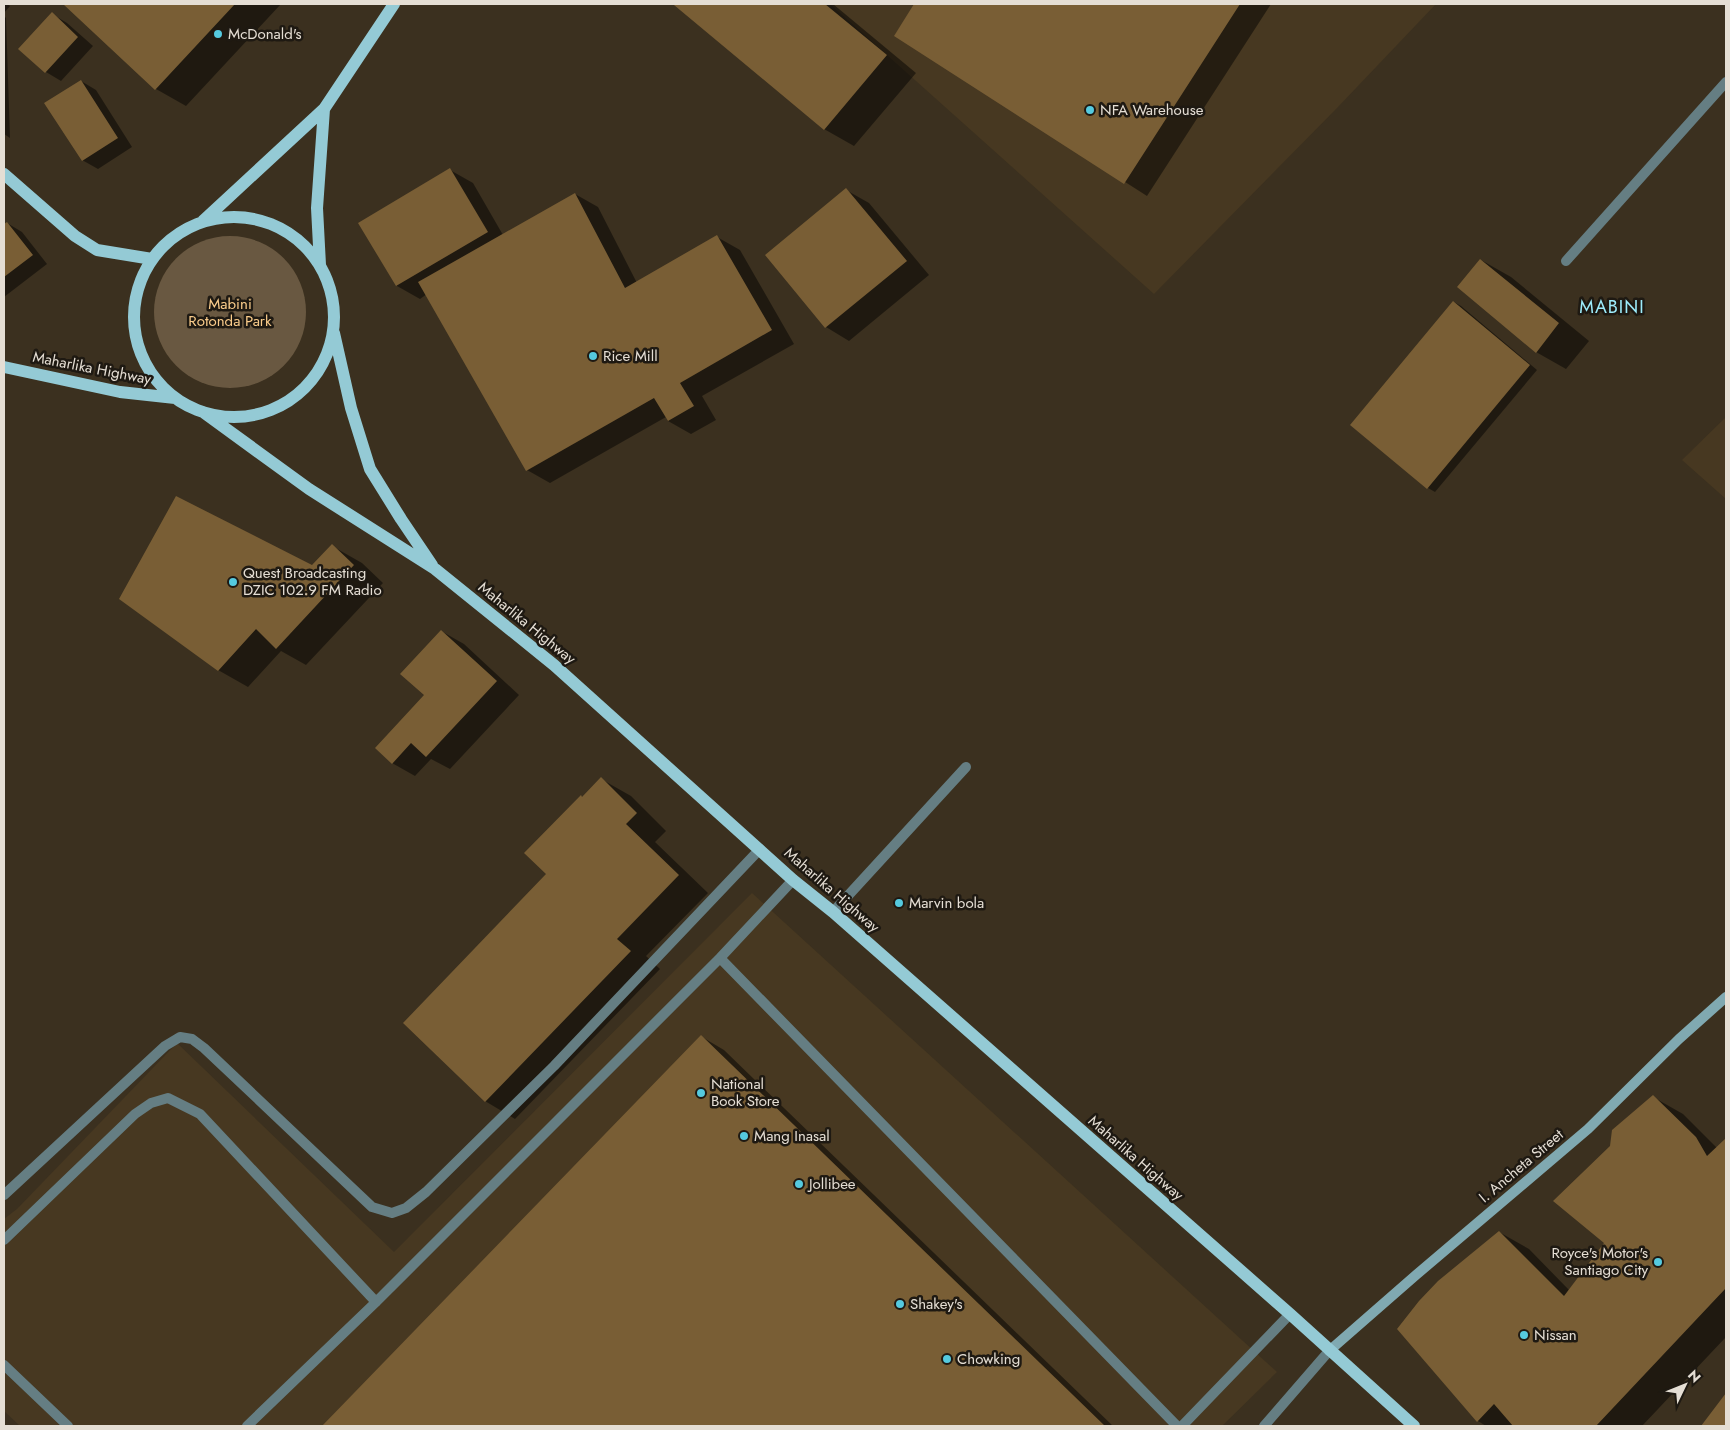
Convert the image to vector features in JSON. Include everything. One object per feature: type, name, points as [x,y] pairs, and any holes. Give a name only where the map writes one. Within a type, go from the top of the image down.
[{"type":"main road","points":[[334,331],[323,364],[301,392],[272,410],[237,417],[203,412],[175,398],[153,376],[139,348],[135,325],[134,317],[138,286],[152,258],[174,235],[203,221],[324,109],[394,4]]},
{"type":"main road","points":[[324,109],[317,208],[320,265],[332,297],[334,331],[351,408],[370,469],[434,569]]},
{"type":"main road","points":[[4,174],[75,236],[97,250],[152,258]]},
{"type":"main road","points":[[203,221],[236,217],[269,223],[298,240],[320,265]]},
{"type":"main road","name":"Maharlika Highway","points":[[4,367],[120,392],[175,398]]},
{"type":"main road","name":"Maharlika Highway","points":[[203,412],[309,489],[434,569],[554,665],[793,880],[833,912],[1290,1314],[1414,1426]]},
{"type":"street","points":[[1566,261],[1726,82]]},
{"type":"street","points":[[833,912],[966,767]]},
{"type":"street","points":[[4,1195],[165,1046],[180,1037],[192,1039],[204,1048],[372,1207],[392,1213],[406,1208],[426,1192],[554,1066],[760,849]]},
{"type":"street","points":[[247,1426],[376,1302],[720,958],[793,880]]},
{"type":"street","points":[[720,958],[1177,1426]]},
{"type":"street","name":"I. Ancheta Street","points":[[1330,1351],[1416,1275],[1588,1129],[1679,1039],[1726,997]]},
{"type":"street","points":[[4,1240],[135,1114],[151,1102],[168,1098],[200,1114],[376,1302]]},
{"type":"street","points":[[1182,1426],[1290,1314]]},
{"type":"street","points":[[1264,1426],[1330,1351]]},
{"type":"street","points":[[4,1365],[68,1426]]},
{"type":"shaded area","points":[[830,4],[1436,4],[1337,108],[1154,294]]},
{"type":"shaded area","points":[[1726,417],[1726,499],[1682,460]]},
{"type":"shaded area","points":[[752,893],[1277,1372],[1222,1426],[20,1426],[4,1411],[4,1219],[17,1209],[177,1043],[394,1252]]},
{"type":"green space","name":"Mabini Rotonda Park","points":[[230,236],[245,237],[259,241],[284,258],[301,283],[305,297],[305,327],[301,341],[284,366],[259,383],[245,387],[230,388],[215,387],[201,383],[176,366],[159,341],[155,327],[154,312],[155,297],[159,283],[176,258],[201,241],[215,237]]},
{"type":"building","points":[[63,4],[235,4],[155,90]]},
{"type":"building","points":[[675,4],[825,4],[887,55],[824,130]]},
{"type":"building","name":"NFA Warehouse","points":[[914,4],[1240,4],[1124,184],[894,36]]},
{"type":"building","points":[[52,12],[78,37],[45,73],[18,49]]},
{"type":"building","points":[[81,80],[118,138],[82,161],[44,103]]},
{"type":"building","points":[[450,168],[488,232],[396,286],[358,223]]},
{"type":"building","points":[[846,188],[907,261],[825,328],[765,255]]},
{"type":"building","name":"Rice Mill","points":[[575,193],[625,288],[717,235],[772,330],[680,383],[694,406],[668,421],[654,398],[526,471],[418,282]]},
{"type":"building","points":[[7,222],[33,255],[4,277],[4,224]]},
{"type":"building","points":[[1480,259],[1559,323],[1536,353],[1457,287]]},
{"type":"building","points":[[1453,301],[1530,365],[1427,489],[1350,425]]},
{"type":"building","name":"Quest Broadcasting DZIC 102.9 FM Radio","points":[[176,496],[312,565],[332,544],[354,565],[276,649],[256,629],[218,671],[119,599]]},
{"type":"building","points":[[441,630],[497,681],[426,757],[411,743],[392,764],[375,748],[424,695],[400,674]]},
{"type":"building","points":[[601,777],[637,813],[626,824],[679,875],[617,939],[631,951],[485,1102],[403,1023],[546,874],[524,853]]},
{"type":"building","points":[[701,1035],[1105,1426],[322,1426]]},
{"type":"building","name":"Royce's Motor's Santiago City","points":[[1653,1095],[1696,1137],[1707,1156],[1726,1138],[1726,1288],[1596,1426],[1513,1426],[1494,1404],[1477,1422],[1397,1329],[1438,1281],[1499,1231],[1564,1296],[1604,1243],[1553,1201],[1610,1146],[1612,1130]]},
{"type":"building","points":[[1726,1393],[1726,1426],[1701,1426]]},
{"type":"place","name":"McDonald's","points":[[218,34]]},
{"type":"place","name":"NFA Warehouse","points":[[1090,110]]},
{"type":"place","name":"Rice Mill","points":[[593,356]]},
{"type":"place","name":"Quest Broadcasting DZIC 102.9 FM Radio","points":[[233,582]]},
{"type":"place","name":"Marvin bola","points":[[899,903]]},
{"type":"place","name":"National Book Store","points":[[701,1093]]},
{"type":"place","name":"Mang Inasal","points":[[744,1136]]},
{"type":"place","name":"Jollibee","points":[[799,1184]]},
{"type":"place","name":"Royce's Motor's Santiago City","points":[[1658,1262]]},
{"type":"place","name":"Shakey's","points":[[900,1304]]},
{"type":"place","name":"Nissan","points":[[1524,1335]]},
{"type":"place","name":"Chowking","points":[[947,1359]]},
{"type":"district","name":"MABINI","points":[[1612,307]]}]
